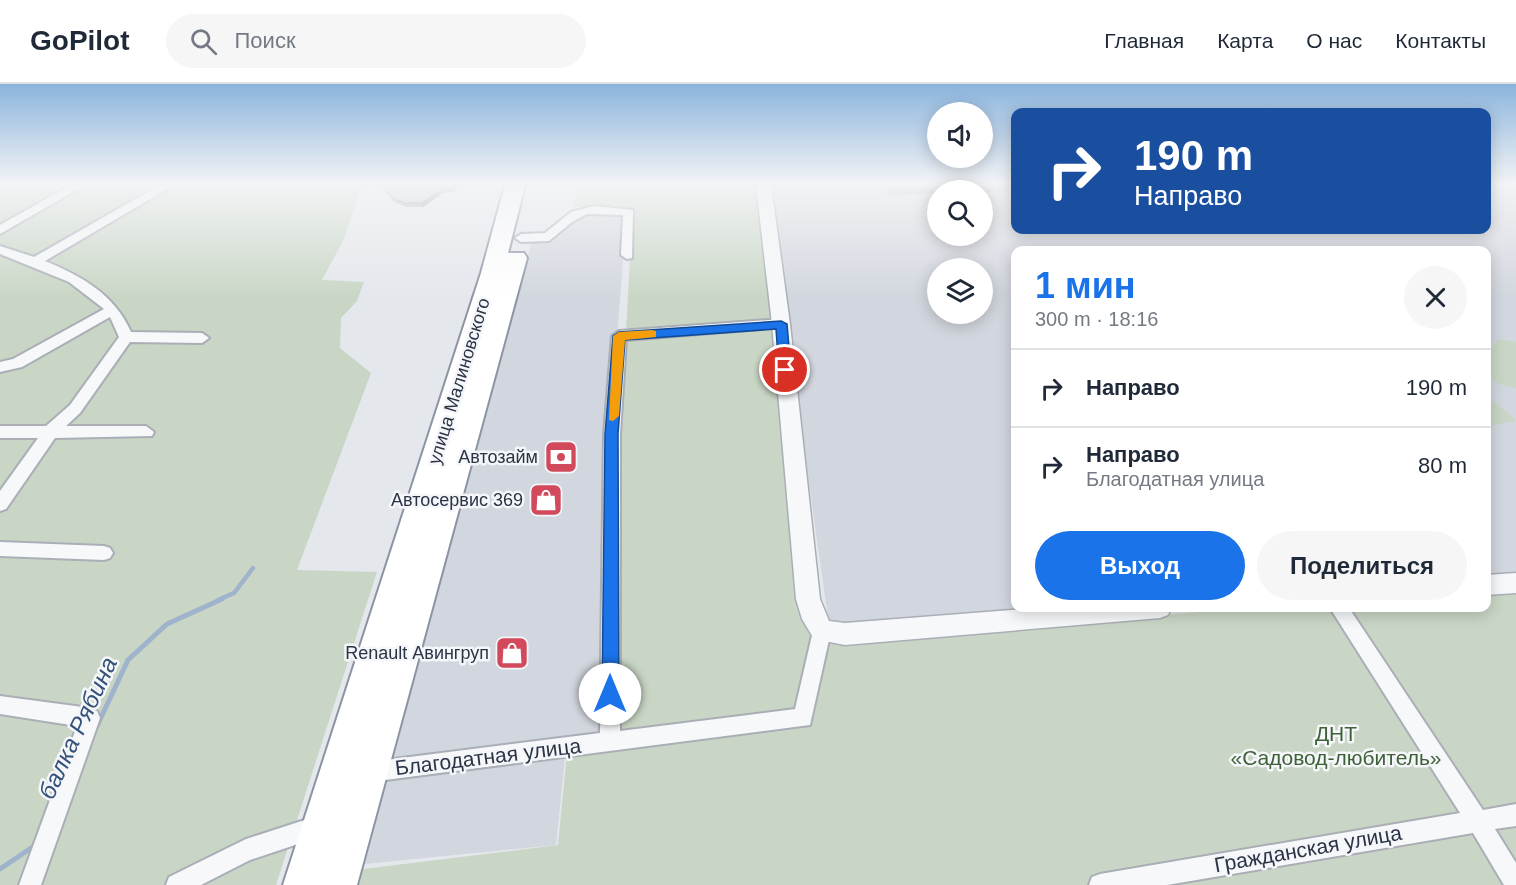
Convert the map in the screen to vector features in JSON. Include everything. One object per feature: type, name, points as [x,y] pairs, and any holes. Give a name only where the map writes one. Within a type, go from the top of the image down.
[{"type":"highway","name":"улица Малиновского","points":[[303,885],[492,273],[505,222]]},
{"type":"highway","name":"улица Малиновского","points":[[338,885],[525,222]]},
{"type":"street","points":[[0,230],[13,222]]},
{"type":"street","points":[[35,262],[103,222]]},
{"type":"street","points":[[521,238],[549,237],[562,222]]},
{"type":"street","points":[[627,255],[629,222]]},
{"type":"street","points":[[768,222],[781,324],[808,599],[814,619],[822,631],[845,634],[1112,612]]},
{"type":"street","points":[[0,250],[79,281],[112,310],[126,337]]},
{"type":"street","points":[[0,367],[16,363],[112,310]]},
{"type":"street","points":[[610,742],[612,434],[619,336],[781,324]]},
{"type":"street","points":[[126,337],[202,338]]},
{"type":"street","points":[[0,504],[52,430],[75,409],[126,337]]},
{"type":"street","points":[[0,432],[52,430],[146,432]]},
{"type":"street","points":[[0,549],[104,553]]},
{"type":"street","points":[[1491,585],[1516,583]]},
{"type":"street","points":[[1342,612],[1516,884]]},
{"type":"street","name":"Благодатная улица","points":[[370,772],[803,718],[822,631]]},
{"type":"street","points":[[0,705],[90,718],[30,885]]},
{"type":"street","name":"Гражданская улица","points":[[1100,885],[1516,815]]},
{"type":"street","points":[[177,885],[246,850],[321,826]]},
{"type":"shaded area","points":[[567,222],[626,222],[617,335],[604,735],[567,739],[556,845],[365,864],[534,233],[558,232]]},
{"type":"shaded area","points":[[772,222],[927,222],[927,246],[993,246],[993,222],[1011,222],[1011,234],[1491,234],[1491,222],[1516,222],[1516,575],[1491,577],[1491,246],[1011,246],[1011,612],[1015,612],[829,625]]},
{"type":"green space","points":[[0,222],[349,222],[343,241],[322,280],[364,282],[357,301],[341,318],[340,348],[371,373],[297,570],[377,572],[276,885],[0,885]]},
{"type":"green space","name":"ДНТ «Садовод-любитель»","points":[[632,222],[764,222],[815,639],[1200,612],[1491,612],[1491,591],[1516,589],[1516,885],[359,885],[363,869],[558,845],[567,753],[618,747],[617,486]]},
{"type":"green space","points":[[1498,339],[1516,342],[1516,388],[1499,384],[1491,379],[1491,350]]},
{"type":"green space","points":[[1491,399],[1514,418],[1515,421],[1491,425]]},
{"type":"waterway","name":"балка Рябина","points":[[218,600],[234,593],[253,568]]},
{"type":"waterway","name":"балка Рябина","points":[[97,726],[128,660],[167,624],[222,599]]},
{"type":"waterway","name":"балка Рябина","points":[[0,869],[37,844]]},
{"type":"slow traffic","points":[[613,416],[619,336],[652,334]]},
{"type":"place","name":"Автозайм","points":[[561,457]]},
{"type":"place","name":"Автосервис 369","points":[[546,500]]},
{"type":"place","name":"Renault Авингруп","points":[[512,653]]},
{"type":"route","points":[[610,694],[612,434],[619,336],[781,324],[785,370]]}]
